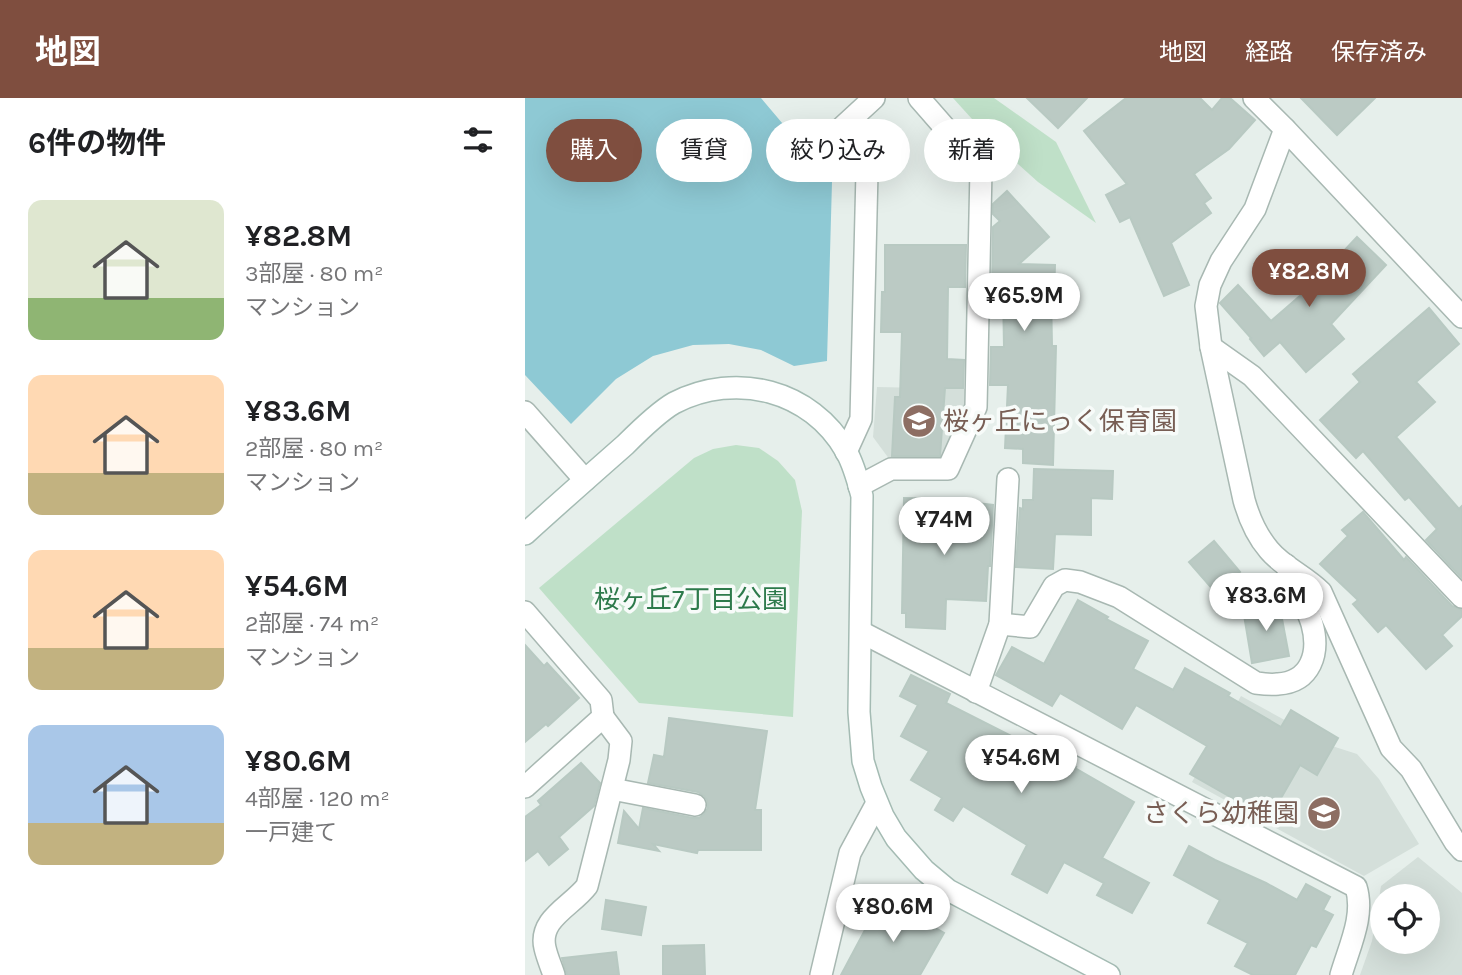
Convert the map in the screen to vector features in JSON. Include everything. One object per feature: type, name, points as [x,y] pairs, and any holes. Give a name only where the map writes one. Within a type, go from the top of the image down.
[{"type":"street","points":[[846,452],[861,419],[867,172],[836,133],[874,98]]},
{"type":"street","points":[[859,486],[891,470],[948,470],[977,407],[981,169],[919,98]]},
{"type":"street","points":[[1254,98],[1462,317]]},
{"type":"street","points":[[1285,129],[1255,209],[1221,261],[1210,285],[1206,306],[1210,347],[1244,500],[1249,518],[1268,550],[1321,592],[1391,748],[1411,769],[1462,850]]},
{"type":"street","points":[[1210,347],[1252,376],[1462,597]]},
{"type":"street","points":[[525,534],[672,404],[704,392],[734,387],[760,389],[787,398],[812,412],[830,429],[846,452],[862,496],[859,712],[863,761],[877,803],[896,838],[924,870],[948,890],[1109,975]]},
{"type":"street","points":[[525,412],[585,480]]},
{"type":"street","points":[[977,692],[1000,624],[1008,479]]},
{"type":"street","points":[[1000,624],[1030,627],[1054,586],[1065,580],[1080,582],[1119,597],[1256,683],[1277,685],[1293,681],[1305,674],[1314,659],[1312,625],[1285,564]]},
{"type":"street","points":[[525,612],[601,700],[603,717],[621,741],[619,760],[587,886],[579,897],[548,922],[544,933],[544,946],[554,975]]},
{"type":"street","points":[[861,632],[1356,887],[1359,915],[1341,975]]},
{"type":"street","points":[[525,787],[603,717]]},
{"type":"street","points":[[612,789],[695,805]]},
{"type":"street","points":[[821,975],[850,853],[877,803]]},
{"type":"shaded area","name":"桜ヶ丘にっく保育園","points":[[877,387],[970,389],[970,404],[945,462],[890,460],[873,437]]},
{"type":"shaded area","name":"さくら幼稚園","points":[[1241,696],[1332,746],[1357,754],[1379,779],[1419,844],[1364,876],[1192,782]]},
{"type":"shaded area","points":[[1418,857],[1462,893],[1462,975],[1360,975],[1370,947],[1370,954],[1440,954],[1440,884],[1384,884]]},
{"type":"green space","points":[[953,98],[994,98],[1056,142],[1096,223],[1020,166],[1020,119],[972,119]]},
{"type":"green space","name":"桜ヶ丘7丁目公園","points":[[736,445],[759,448],[778,461],[795,480],[802,511],[793,717],[639,703],[539,588],[694,458],[713,449]]},
{"type":"water","points":[[525,98],[761,98],[779,119],[766,119],[766,182],[832,182],[827,361],[794,366],[761,350],[729,344],[693,345],[653,356],[616,379],[571,424],[525,375]]},
{"type":"building","points":[[1027,98],[1087,98],[1058,128]]},
{"type":"building","points":[[1126,98],[1200,98],[1212,110],[1222,98],[1230,98],[1255,120],[1229,149],[1194,174],[1211,198],[1204,203],[1211,213],[1171,243],[1189,285],[1164,296],[1130,217],[1120,222],[1106,195],[1127,184],[1084,131]]},
{"type":"building","points":[[1301,98],[1375,98],[1337,135]]},
{"type":"building","points":[[1007,191],[1049,237],[1019,264],[1055,265],[1054,293],[1051,293],[1052,346],[1056,346],[1053,465],[1023,463],[1023,449],[1005,448],[1008,385],[990,385],[991,347],[1004,347],[1003,291],[993,291],[992,288],[993,227],[1000,221],[993,214],[993,204]]},
{"type":"building","points":[[1357,237],[1386,265],[1331,324],[1344,339],[1306,372],[1280,342],[1264,356],[1220,303],[1238,285],[1271,321],[1309,288]]},
{"type":"building","points":[[885,245],[966,245],[965,287],[948,287],[947,359],[964,360],[963,388],[945,388],[940,456],[892,456],[895,397],[900,397],[902,332],[881,332],[882,292],[885,292]]},
{"type":"building","points":[[1429,308],[1459,344],[1416,382],[1435,402],[1396,437],[1459,509],[1462,506],[1462,578],[1426,540],[1437,529],[1409,497],[1405,500],[1363,451],[1356,458],[1320,420],[1360,382],[1353,374]]},
{"type":"building","points":[[1034,469],[1113,471],[1112,499],[1091,498],[1091,535],[1055,534],[1053,569],[1016,567],[1020,508],[1023,509],[1023,500],[1033,500]]},
{"type":"building","points":[[904,498],[993,505],[986,601],[946,599],[945,629],[906,627],[906,613],[902,613]]},
{"type":"building","points":[[1363,512],[1404,560],[1406,557],[1452,606],[1462,610],[1462,616],[1442,635],[1452,646],[1426,669],[1386,625],[1378,632],[1353,604],[1358,600],[1320,564],[1348,536],[1342,530]]},
{"type":"building","points":[[1214,541],[1240,572],[1216,593],[1189,562]]},
{"type":"building","points":[[1078,600],[1108,617],[1106,619],[1148,641],[1133,669],[1173,690],[1185,668],[1230,693],[1228,696],[1281,727],[1291,710],[1338,738],[1317,775],[1300,765],[1269,819],[1190,774],[1207,746],[1136,705],[1122,729],[1060,693],[1052,706],[996,675],[1012,647],[1044,664]]},
{"type":"building","points":[[1279,603],[1289,656],[1252,663],[1243,609]]},
{"type":"building","points":[[525,645],[544,666],[547,663],[579,698],[548,726],[546,724],[525,742]]},
{"type":"building","points":[[911,675],[950,694],[946,703],[1025,743],[1029,737],[1075,768],[1134,802],[1102,858],[1149,883],[1132,913],[1097,895],[1104,883],[1064,862],[1047,893],[1012,874],[1027,845],[963,806],[953,821],[935,810],[942,798],[911,780],[929,751],[901,736],[918,705],[900,696]]},
{"type":"building","points":[[669,718],[767,731],[755,810],[761,810],[761,850],[698,850],[697,853],[653,844],[659,851],[618,843],[624,811],[639,829],[643,808],[699,818],[708,808],[707,800],[698,792],[648,783],[654,755],[664,757]]},
{"type":"building","points":[[581,763],[600,783],[594,806],[559,837],[568,849],[549,865],[538,851],[525,861],[525,817],[541,805],[538,801]]},
{"type":"building","points":[[1189,846],[1297,900],[1306,884],[1330,897],[1323,910],[1333,915],[1316,947],[1311,945],[1295,975],[1253,975],[1235,966],[1248,943],[1208,923],[1220,900],[1174,875]]},
{"type":"building","points":[[882,898],[944,933],[920,975],[841,975]]},
{"type":"building","points":[[606,900],[646,907],[641,935],[602,929]]},
{"type":"building","points":[[704,945],[705,975],[663,975],[663,946]]},
{"type":"building","points":[[616,952],[619,975],[567,975],[562,958]]},
{"type":"place","name":"桜ヶ丘にっく保育園","points":[[919,421]]},
{"type":"place","name":"さくら幼稚園","points":[[1324,813]]}]
